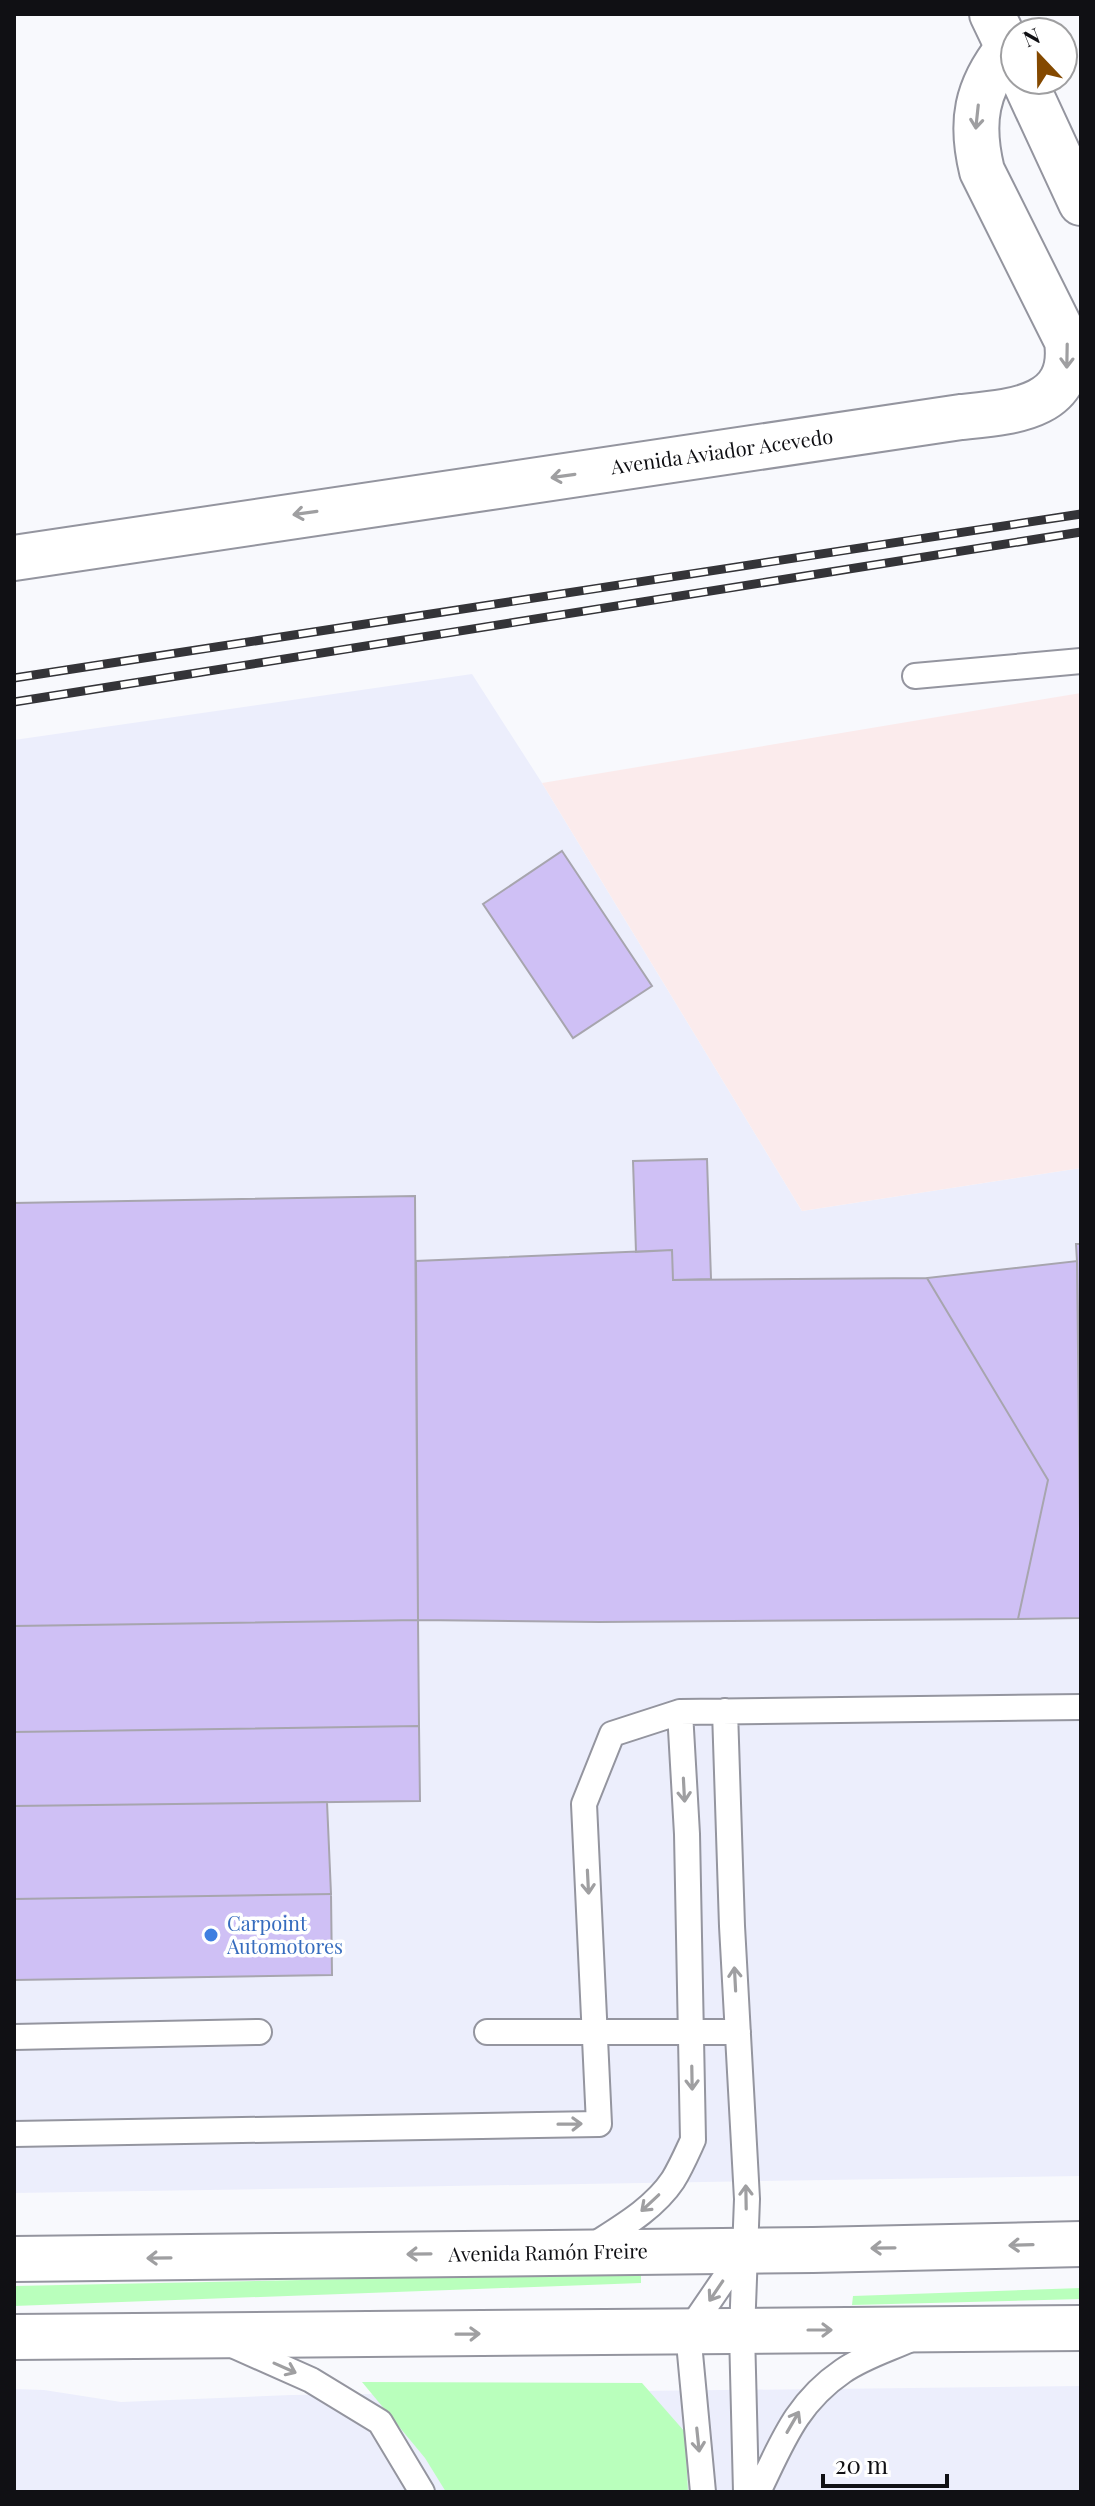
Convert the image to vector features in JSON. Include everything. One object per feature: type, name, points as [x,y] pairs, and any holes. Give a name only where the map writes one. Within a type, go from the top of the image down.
[{"type":"main road","name":"Avenida Aviador Acevedo","points":[[14,558],[1007,412],[1047,398],[1066,374],[1069,357],[1067,341],[982,171],[976,147],[975,123],[979,99],[999,56]]},
{"type":"main road","points":[[1032,96],[1081,203]]},
{"type":"main road","name":"Avenida Ramón Freire","points":[[14,2259],[1081,2244]]},
{"type":"main road","points":[[14,2337],[1081,2328]]},
{"type":"lane","points":[[915,676],[1081,661]]},
{"type":"lane","points":[[14,2134],[599,2124],[584,1804],[612,1734],[680,1712],[1081,1707]]},
{"type":"lane","points":[[725,1711],[732,1926],[747,2199],[742,2332],[746,2492]]},
{"type":"lane","points":[[581,2252],[647,2207],[672,2181],[693,2140],[689,1928],[680,1712]]},
{"type":"lane","points":[[689,1928],[732,1926]]},
{"type":"lane","points":[[14,2037],[259,2032]]},
{"type":"lane","points":[[487,2032],[738,2032]]},
{"type":"lane","points":[[703,2492],[688,2332],[744,2250]]},
{"type":"lane","points":[[758,2492],[795,2417],[808,2400],[844,2370],[932,2329]]},
{"type":"lane","points":[[214,2337],[311,2380],[380,2422],[422,2492]]},
{"type":"shaded area","points":[[472,674],[542,783],[802,1211],[1081,1168],[1081,2176],[14,2193],[14,740]]},
{"type":"shaded area","points":[[1081,693],[1081,1168],[802,1211],[542,783]]},
{"type":"shaded area","points":[[1081,2386],[1081,2492],[14,2492],[14,2389],[44,2390],[121,2402],[291,2395]]},
{"type":"green space","points":[[641,2273],[641,2283],[14,2306],[14,2286]]},
{"type":"green space","points":[[1081,2288],[1081,2299],[852,2305],[853,2296]]},
{"type":"green space","points":[[362,2382],[642,2383],[685,2432],[688,2492],[446,2492],[425,2458]]},
{"type":"building","points":[[562,851],[652,986],[573,1038],[483,904]]},
{"type":"building","points":[[707,1159],[711,1279],[673,1280],[672,1250],[636,1252],[633,1161]]},
{"type":"building","points":[[415,1196],[418,1620],[14,1626],[14,1203]]},
{"type":"building","points":[[1076,1244],[1081,1244],[1081,1462],[1077,1261]]},
{"type":"building","points":[[672,1250],[673,1280],[927,1278],[1048,1480],[1018,1619],[418,1620],[416,1261]]},
{"type":"building","points":[[1077,1261],[1081,1618],[1018,1619],[1048,1480],[927,1278]]},
{"type":"building","points":[[418,1620],[419,1726],[14,1732],[14,1626]]},
{"type":"building","points":[[419,1726],[420,1801],[14,1806],[14,1732]]},
{"type":"building","points":[[327,1802],[331,1894],[14,1899],[14,1806]]},
{"type":"building","points":[[331,1894],[332,1975],[14,1980],[14,1899]]},
{"type":"railway","points":[[14,678],[1081,514]]},
{"type":"railway","points":[[14,702],[1081,532]]},
{"type":"place","name":"Carpoint Automotores","points":[[211,1935]]}]
